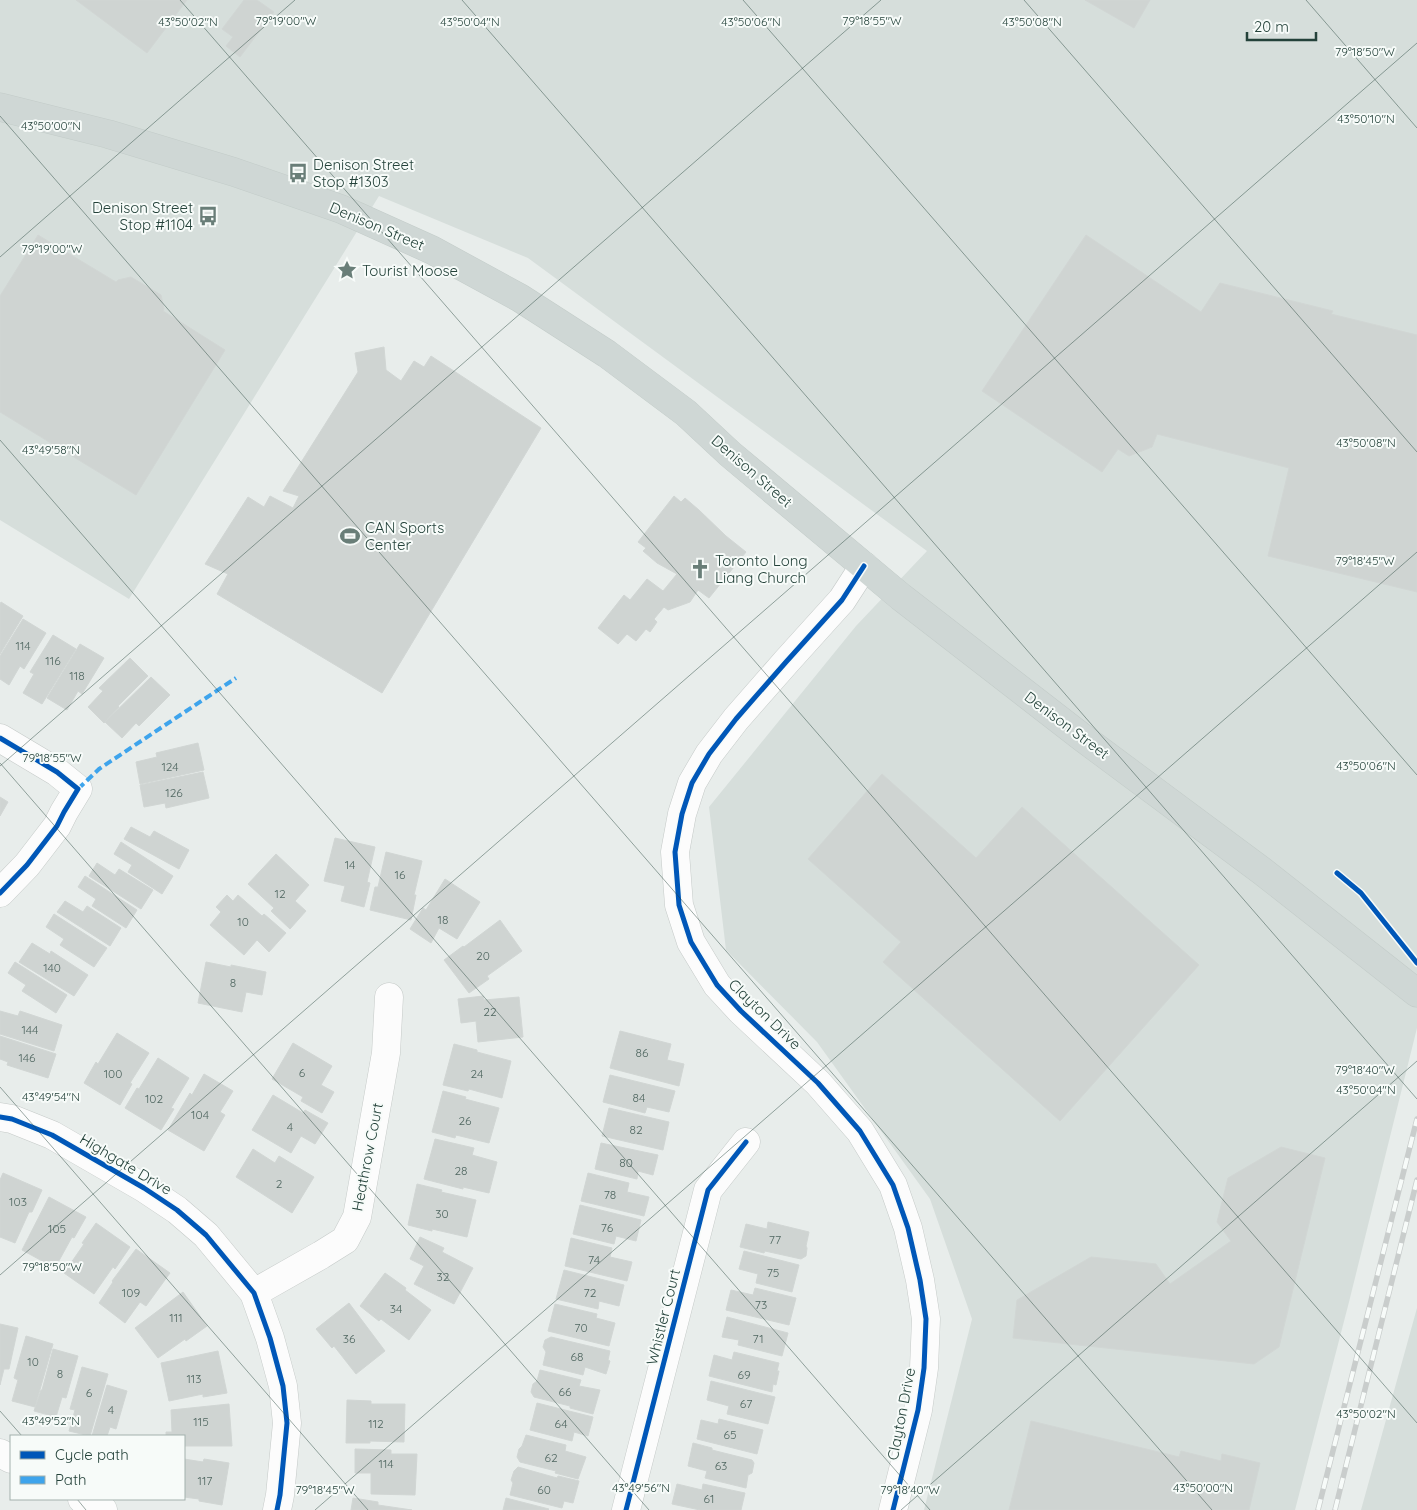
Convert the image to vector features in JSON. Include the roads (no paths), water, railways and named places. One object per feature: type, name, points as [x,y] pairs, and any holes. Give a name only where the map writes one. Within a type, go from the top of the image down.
[{"type":"main road","name":"Denison Street","points":[[0,108],[108,134],[234,172],[341,209],[432,250],[520,298],[607,354],[686,413],[730,454],[901,597],[1083,738],[1262,871],[1417,993]]},
{"type":"street","name":"Clayton Drive","points":[[864,566],[842,600],[736,719],[708,754],[692,783],[682,814],[675,852],[679,905],[685,924],[691,942],[717,985],[741,1011],[818,1083],[860,1131],[893,1185],[908,1228],[920,1280],[926,1320],[924,1368],[918,1410],[893,1510]]},
{"type":"street","points":[[0,738],[57,772],[78,789],[57,826],[27,864],[0,893]]},
{"type":"street","name":"Heathrow Court","points":[[254,1293],[345,1240],[357,1217],[386,1053],[389,997]]},
{"type":"street","name":"Highgate Drive","points":[[0,1117],[52,1135],[144,1188],[177,1210],[206,1235],[254,1293],[270,1338],[283,1386],[287,1423],[277,1510]]},
{"type":"street","name":"Whistler Court","points":[[626,1510],[708,1190],[746,1142]]},
{"type":"street","points":[[84,1500],[103,1510]]},
{"type":"railway","points":[[1318,1510],[1417,1119]]},
{"type":"railway","points":[[1335,1510],[1417,1180]]},
{"type":"place","name":"Denison Street Stop #1303","points":[[298,173]]},
{"type":"place","name":"Denison Street Stop #1104","points":[[208,216]]},
{"type":"place","name":"Tourist Moose","points":[[347,270]]},
{"type":"place","name":"CAN Sports Center","points":[[350,536]]},
{"type":"place","name":"Toronto Long Liang Church","points":[[700,569]]}]
